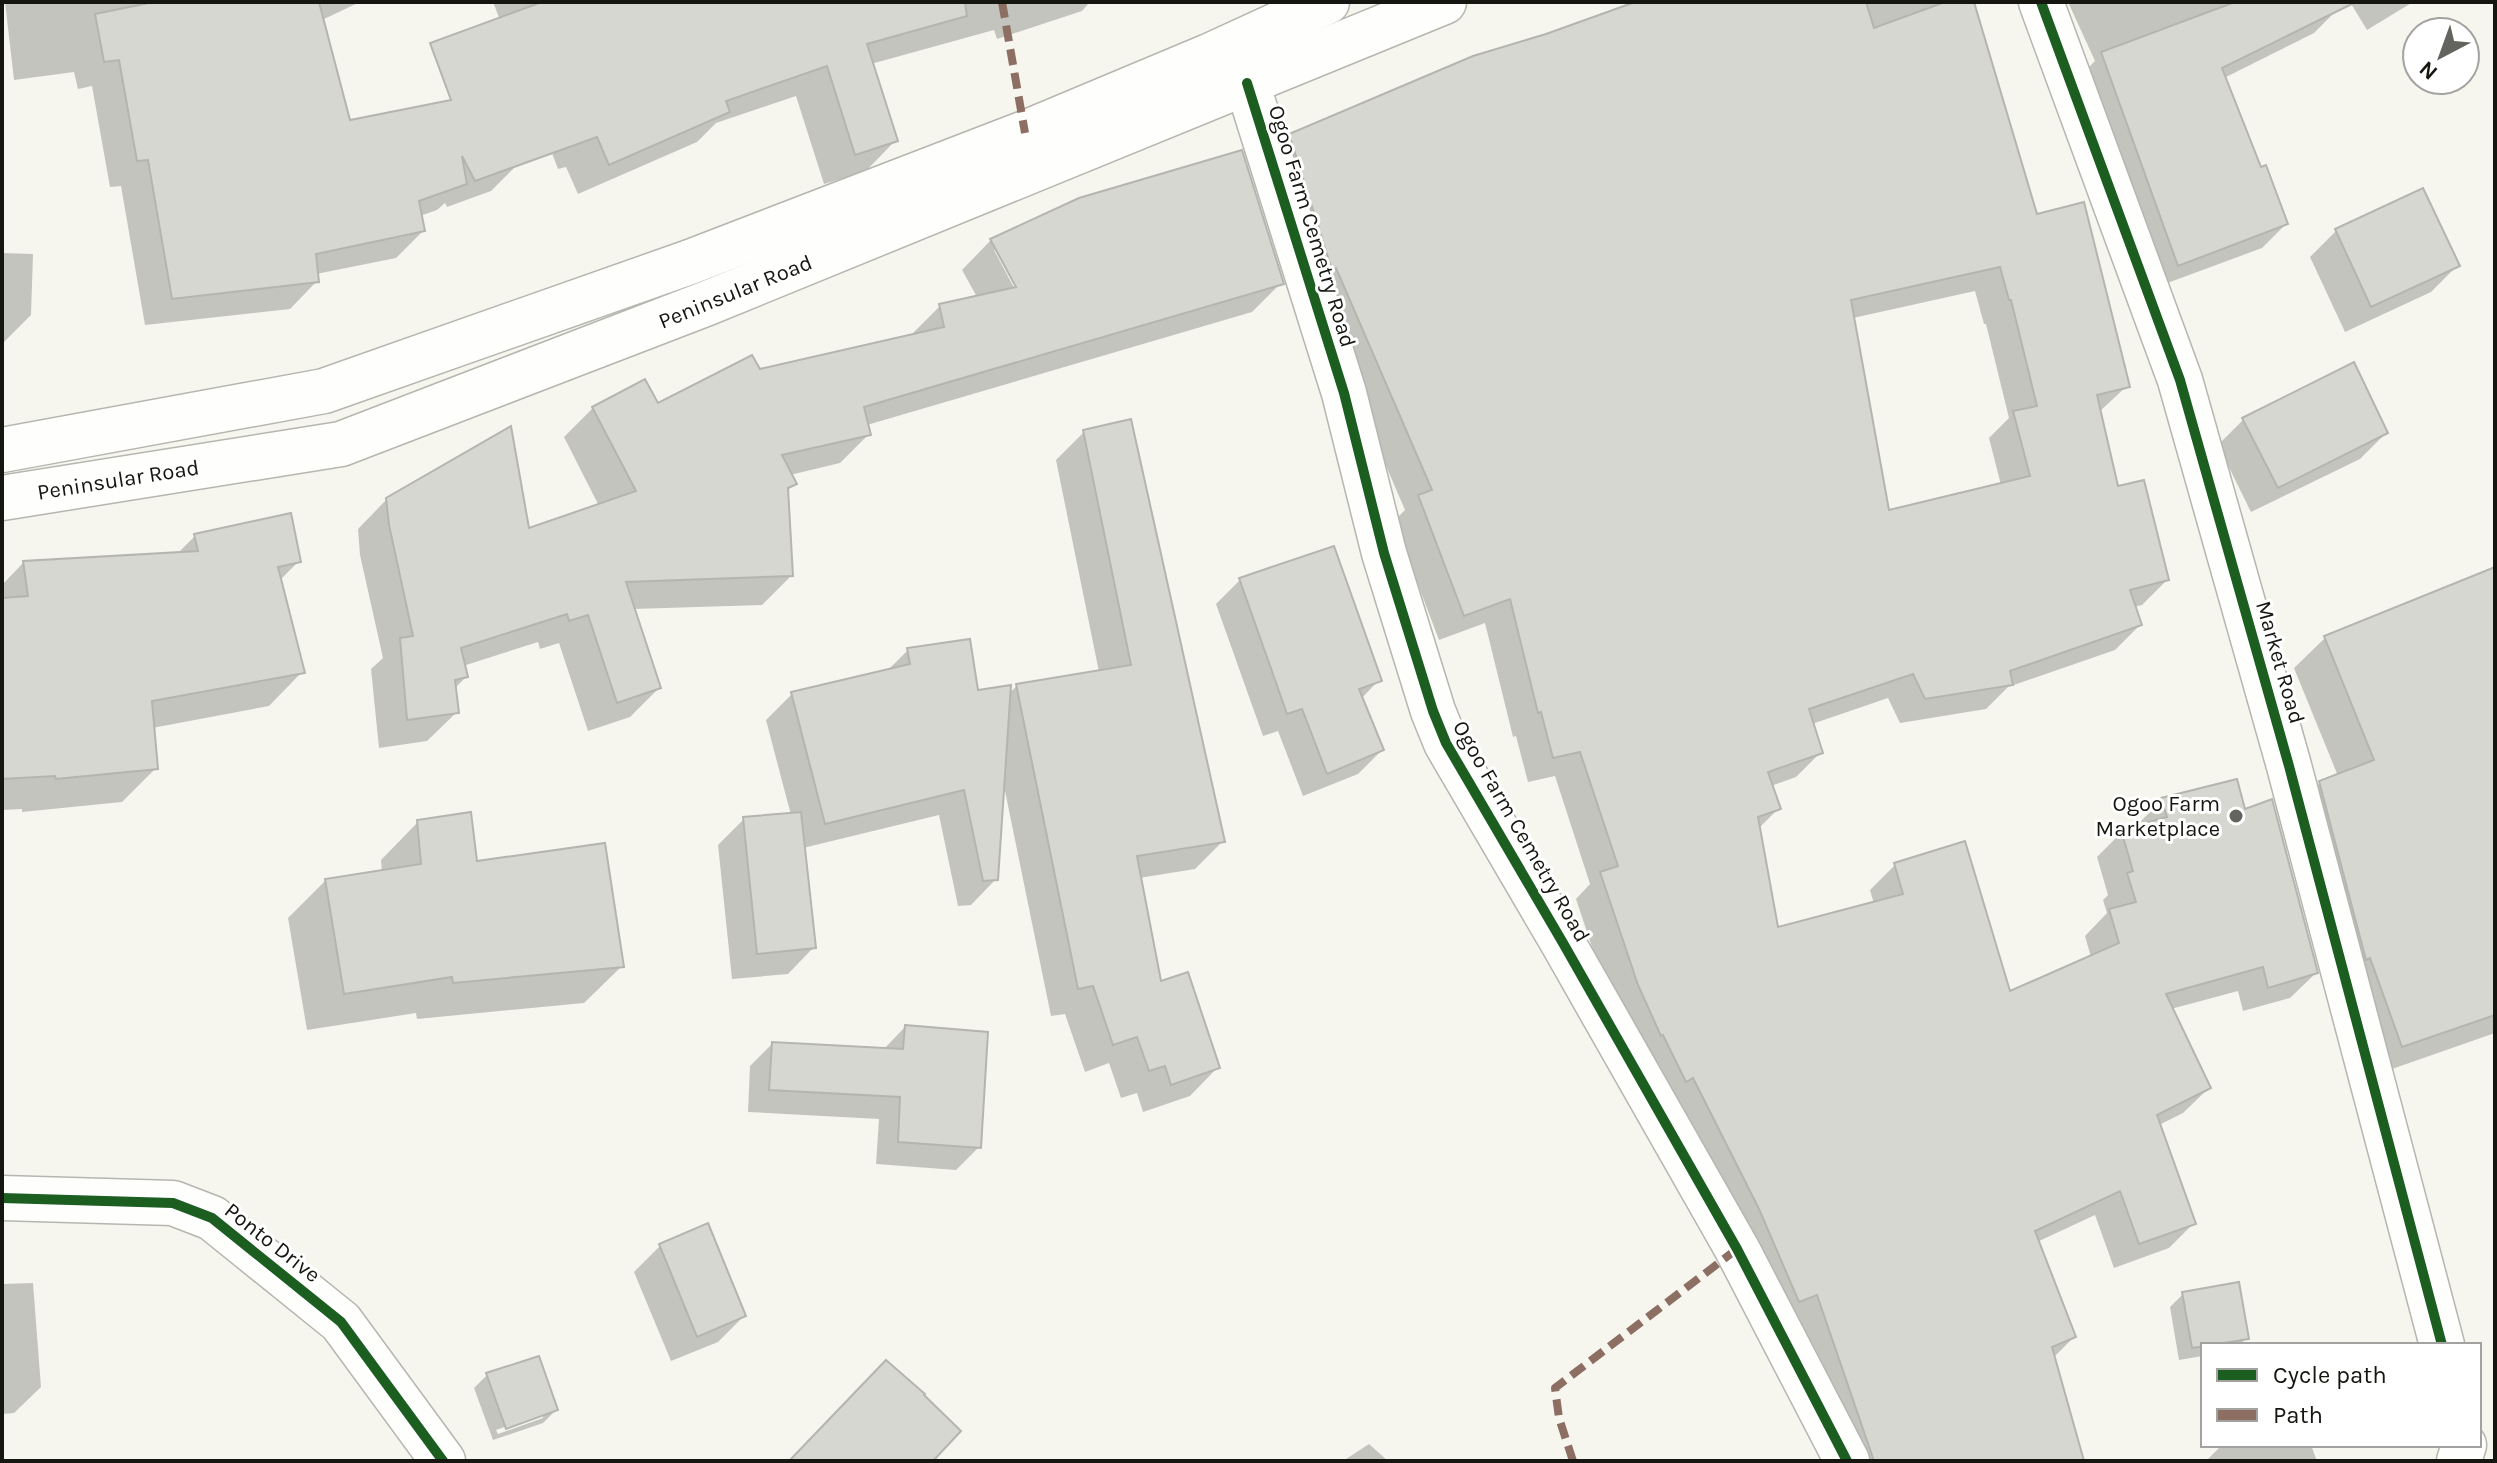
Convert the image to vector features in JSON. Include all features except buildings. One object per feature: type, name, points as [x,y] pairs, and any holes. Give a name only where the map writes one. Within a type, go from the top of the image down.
[{"type":"street","name":"Peninsular Road","points":[[2,450],[324,391],[690,262],[1025,133],[1209,56],[1327,2]]},
{"type":"street","name":"Peninsular Road","points":[[2,498],[341,444],[705,304],[1444,2]]},
{"type":"street","name":"Market Road","points":[[2041,2],[2180,380],[2289,766],[2441,1343]]},
{"type":"street","name":"Ogoo Farm Cemetry Road","points":[[1247,83],[1344,393],[1384,553],[1433,711],[1446,743],[1729,1235],[1847,1461]]},
{"type":"street","name":"Ponto Drive","points":[[2,1198],[173,1203],[212,1218],[341,1322],[443,1461]]},
{"type":"marked path","points":[[1002,2],[1025,133]]},
{"type":"marked path","points":[[1573,1461],[1559,1418],[1555,1388],[1737,1249]]},
{"type":"cycle path","points":[[2041,2],[2180,380],[2289,766],[2441,1343]]},
{"type":"cycle path","points":[[1247,83],[1344,393],[1384,553],[1433,711],[1446,743],[1737,1249],[1847,1461]]},
{"type":"cycle path","points":[[2,1198],[173,1203],[212,1218],[341,1322],[443,1461]]},
{"type":"place","name":"Ogoo Farm Marketplace","points":[[2236,816]]}]
